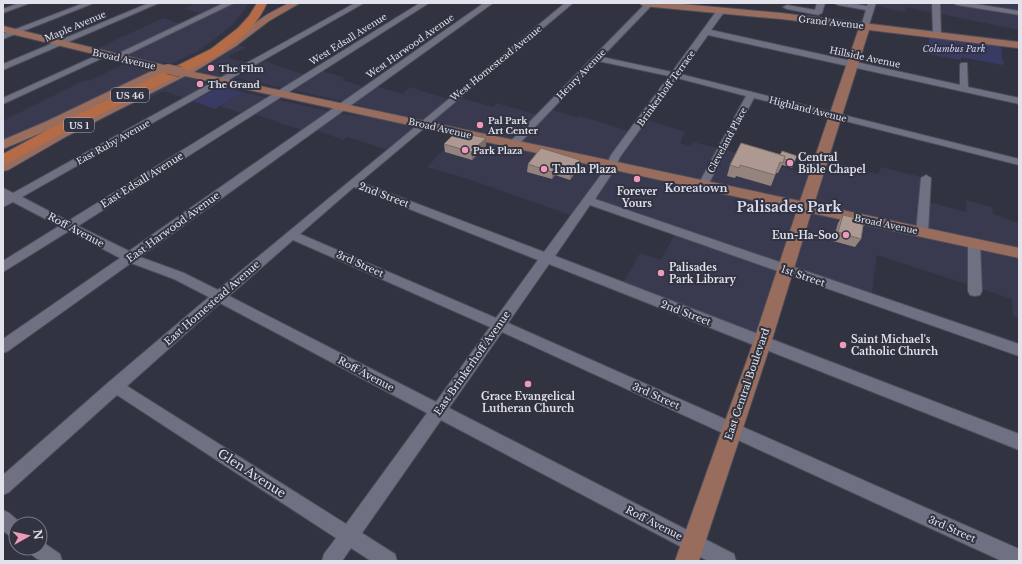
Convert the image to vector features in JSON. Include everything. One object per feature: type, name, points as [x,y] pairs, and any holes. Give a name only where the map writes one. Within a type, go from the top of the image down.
[{"type":"highway","points":[[166,69],[217,41],[236,23],[252,3]]},
{"type":"highway","name":"US 46","points":[[3,155],[43,133],[204,54],[239,28],[249,16],[256,3]]},
{"type":"highway","name":"US 46","points":[[3,160],[56,131],[214,52],[248,26],[262,3]]},
{"type":"highway","points":[[249,31],[261,16],[266,3]]},
{"type":"highway","name":"US 1","points":[[3,149],[49,125]]},
{"type":"main road","points":[[183,72],[224,51],[269,17],[296,3]]},
{"type":"main road","name":"Grand Avenue","points":[[646,3],[781,16],[1019,45]]},
{"type":"main road","name":"East Central Boulevard","points":[[687,561],[762,343],[851,64],[865,26]]},
{"type":"main road","name":"Broad Avenue","points":[[3,29],[58,44],[166,69],[1019,253]]},
{"type":"main road","name":"US 1","points":[[49,125],[166,69]]},
{"type":"main road","name":"US 1","points":[[3,167],[58,136],[183,72]]},
{"type":"main road","points":[[3,145],[49,125]]},
{"type":"street","points":[[3,11],[26,3]]},
{"type":"street","points":[[3,37],[90,3]]},
{"type":"street","name":"Maple Avenue","points":[[3,67],[155,3]]},
{"type":"street","points":[[3,101],[230,3]]},
{"type":"street","name":"East Ruby Avenue","points":[[6,198],[223,81],[360,3]]},
{"type":"street","name":"West Edsall Avenue","points":[[281,93],[425,3]]},
{"type":"street","name":"West Harwood Avenue","points":[[343,107],[489,3]]},
{"type":"street","name":"West Homestead Avenue","points":[[424,124],[569,3]]},
{"type":"street","name":"Henry Avenue","points":[[513,144],[596,58],[646,3]]},
{"type":"street","points":[[838,3],[871,6],[865,26]]},
{"type":"street","points":[[936,3],[937,34]]},
{"type":"street","points":[[957,3],[1019,14]]},
{"type":"street","points":[[781,16],[788,5],[818,12],[820,7]]},
{"type":"street","name":"Brinkerhoff Terrace","points":[[611,165],[721,11]]},
{"type":"street","name":"Hillside Avenue","points":[[706,32],[1019,101]]},
{"type":"street","name":"Highland Avenue","points":[[596,58],[674,75],[1019,162]]},
{"type":"street","points":[[964,64],[964,89]]},
{"type":"street","name":"East Edsall Avenue","points":[[3,267],[281,93]]},
{"type":"street","name":"Cleveland Place","points":[[703,185],[751,94]]},
{"type":"street","name":"East Harwood Avenue","points":[[3,347],[310,128],[343,107]]},
{"type":"street","name":"East Homestead Avenue","points":[[3,486],[115,386],[424,124]]},
{"type":"street","name":"East Brinkerhoff Avenue","points":[[331,561],[608,172],[611,165]]},
{"type":"street","points":[[922,232],[926,178]]},
{"type":"street","name":"2nd Street","points":[[353,183],[1019,442]]},
{"type":"street","name":"Roff Avenue","points":[[6,198],[69,226],[129,258],[179,276],[437,412],[727,561]]},
{"type":"street","name":"1st Street","points":[[588,200],[1019,350]]},
{"type":"street","name":"3rd Street","points":[[292,235],[499,325],[1019,559]]},
{"type":"street","points":[[974,243],[975,291]]},
{"type":"street","name":"Glen Avenue","points":[[115,386],[388,561]]},
{"type":"shaded area","points":[[197,3],[250,3],[233,24],[215,39],[197,52],[171,64],[96,49],[163,18],[181,24],[202,13],[184,9]]},
{"type":"shaded area","points":[[872,3],[1019,3],[1019,30],[905,7],[905,12],[871,5]]},
{"type":"shaded area","points":[[233,44],[246,47],[227,57],[251,64],[189,100],[164,91],[144,101],[133,98]]},
{"type":"shaded area","points":[[130,61],[165,69],[3,145],[3,121],[83,81],[91,80]]},
{"type":"shaded area","points":[[264,61],[305,75],[284,88],[236,78]]},
{"type":"shaded area","points":[[323,71],[345,78],[342,80],[368,88],[372,85],[402,94],[410,87],[450,100],[456,96],[493,107],[497,103],[540,116],[548,108],[578,118],[580,116],[633,132],[643,118],[685,132],[680,143],[691,146],[693,142],[722,149],[815,176],[821,159],[878,174],[881,167],[926,178],[925,201],[966,212],[966,200],[992,207],[993,214],[1019,223],[1019,318],[1013,316],[1012,299],[877,255],[871,299],[786,270],[762,343],[621,287],[640,253],[661,260],[676,232],[588,200],[576,217],[462,177],[427,167],[460,133],[424,124],[390,151],[348,137],[343,140],[311,128],[307,131],[250,113],[246,115],[220,106],[243,92],[343,114],[421,123],[355,104],[293,90]]},
{"type":"green space","name":"Columbus Park","points":[[930,33],[1001,42],[1002,59],[1004,63],[1002,65],[961,57],[961,60],[927,54]]},
{"type":"green space","points":[[220,87],[243,92],[215,109],[193,101]]},
{"type":"building","points":[[456,132],[486,138],[471,152],[444,144]]},
{"type":"building","points":[[741,143],[785,156],[783,163],[780,162],[775,175],[740,165],[739,168],[730,165]]},
{"type":"building","points":[[541,148],[580,160],[570,173],[555,168],[552,172],[528,164]]},
{"type":"building","points":[[782,151],[797,156],[794,162],[784,159],[785,156],[780,155]]},
{"type":"building","points":[[843,215],[864,220],[861,239],[838,232]]},
{"type":"place","name":"The FIlm","points":[[211,68]]},
{"type":"place","name":"The Grand","points":[[200,84]]},
{"type":"place","name":"Pal Park Art Center","points":[[480,125]]},
{"type":"place","name":"Park Plaza","points":[[465,150]]},
{"type":"place","name":"Central Bible Chapel","points":[[790,163]]},
{"type":"place","name":"Tamla Plaza","points":[[544,169]]},
{"type":"place","name":"Forever Yours","points":[[637,179]]},
{"type":"place","name":"Eun-Ha-Soo","points":[[846,235]]},
{"type":"place","name":"Palisades Park Library","points":[[661,273]]},
{"type":"place","name":"Saint Michael's Catholic Church","points":[[843,345]]},
{"type":"place","name":"Grace Evangelical Lutheran Church","points":[[528,384]]},
{"type":"district","name":"Koreatown","points":[[696,188]]},
{"type":"district","name":"Palisades Park","points":[[789,207]]}]
